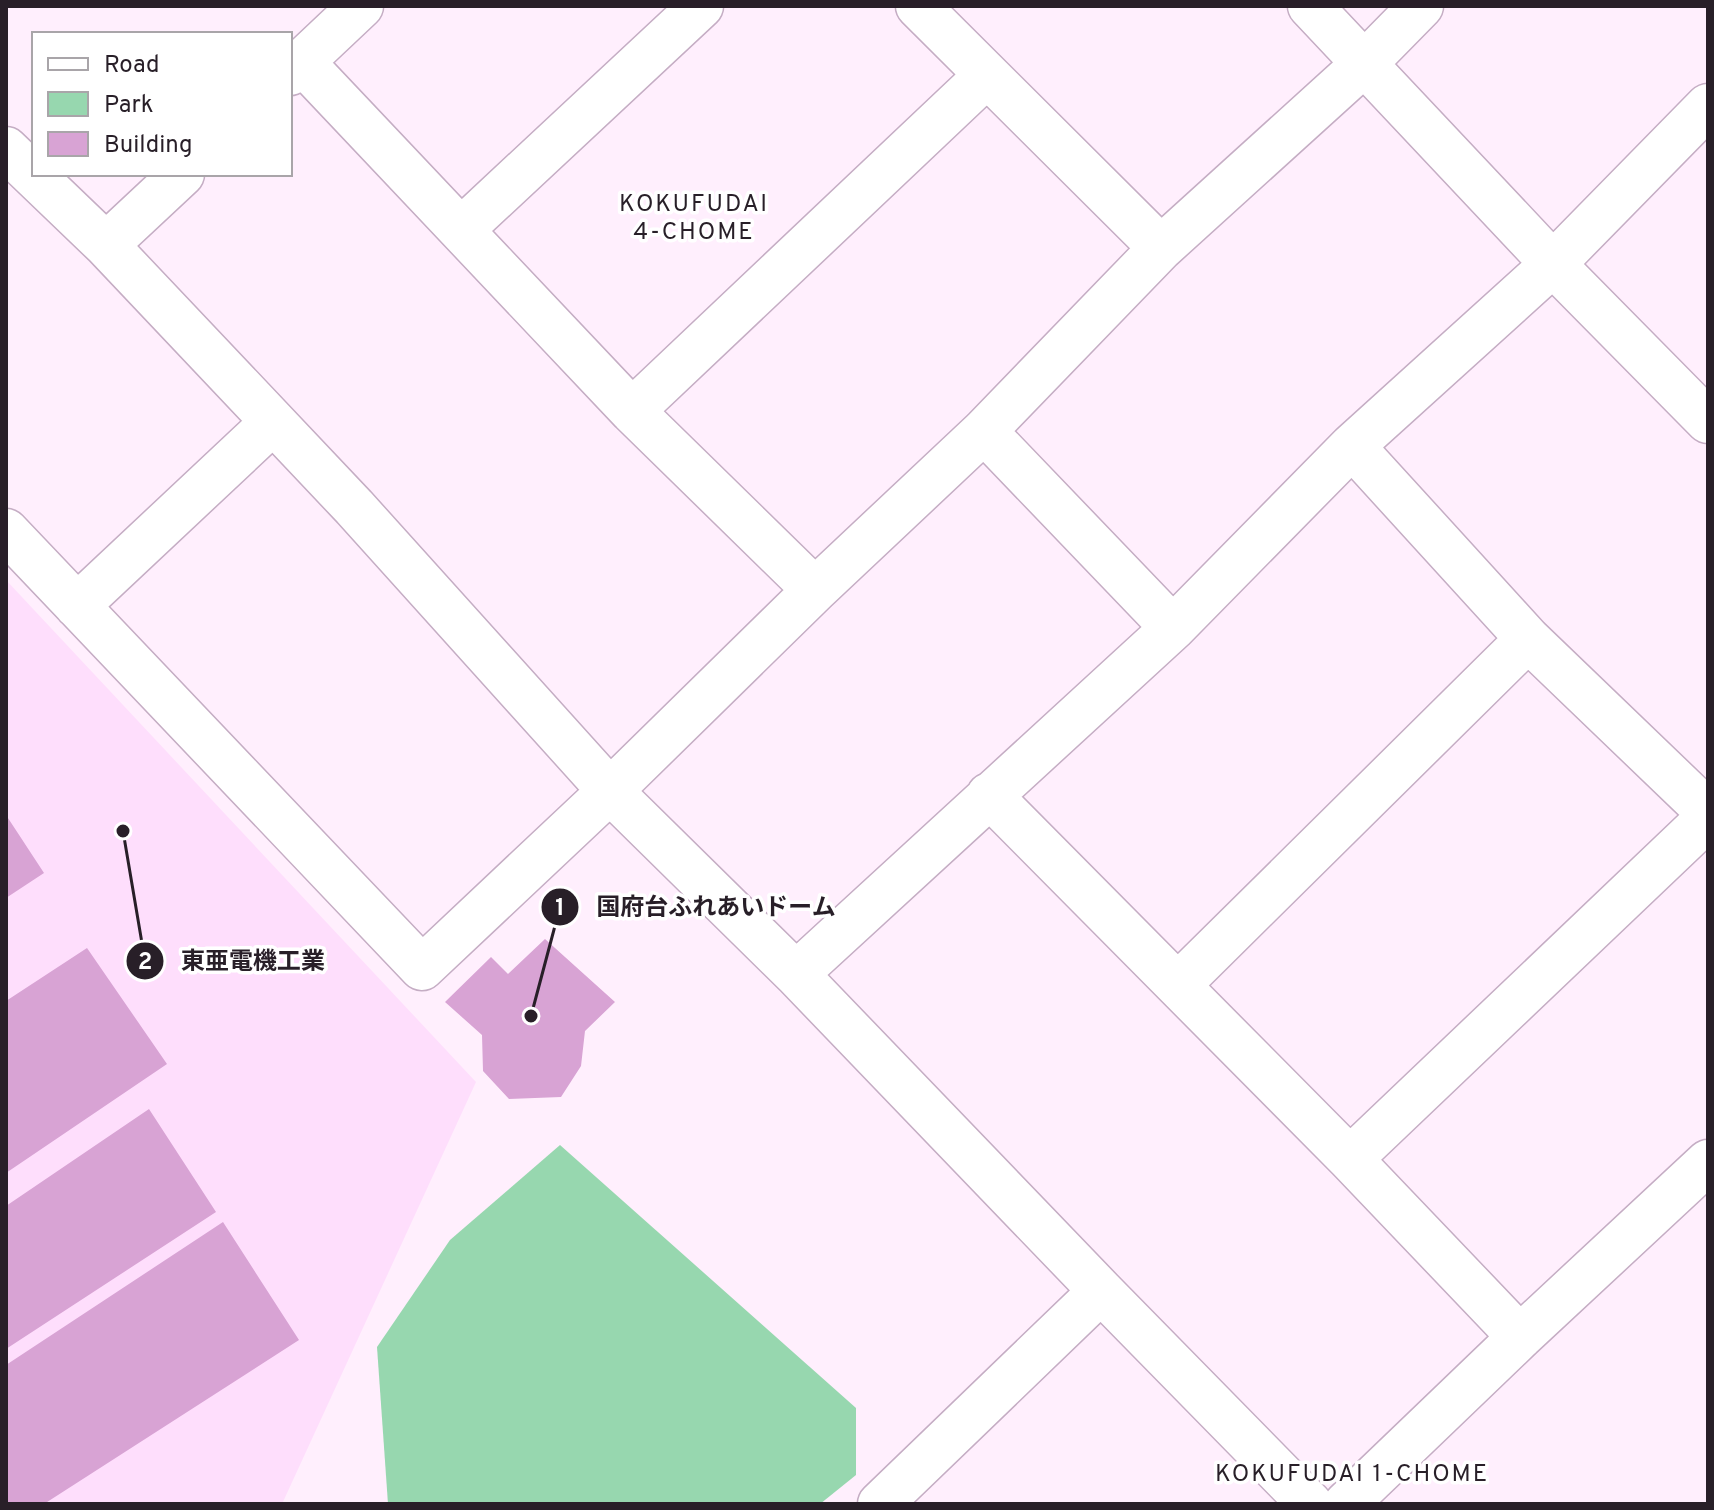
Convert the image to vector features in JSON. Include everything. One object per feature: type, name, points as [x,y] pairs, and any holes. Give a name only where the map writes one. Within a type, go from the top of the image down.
[{"type":"street","points":[[361,6],[296,68],[462,229],[632,411],[815,590]]},
{"type":"street","points":[[462,229],[701,6]]},
{"type":"street","points":[[918,6],[1161,248]]},
{"type":"street","points":[[1310,6],[1553,264],[1708,421]]},
{"type":"street","points":[[6,531],[422,968],[984,431],[1161,248],[1365,63],[1421,6]]},
{"type":"street","points":[[632,411],[987,75]]},
{"type":"street","points":[[796,974],[1173,628],[1352,446],[1553,264],[1708,106]]},
{"type":"street","points":[[6,149],[32,174]]},
{"type":"street","points":[[34,176],[106,245],[273,422],[610,791],[796,974],[1310,1504]]},
{"type":"street","points":[[106,245],[180,176]]},
{"type":"street","points":[[77,606],[273,422]]},
{"type":"street","points":[[984,431],[1173,628]]},
{"type":"street","points":[[1350,1159],[1708,815],[1528,639],[1352,446]]},
{"type":"street","points":[[1178,985],[1528,639]]},
{"type":"street","points":[[989,795],[1350,1159],[1520,1337]]},
{"type":"street","points":[[1346,1504],[1520,1337],[1705,1170]]},
{"type":"street","points":[[880,1504],[1101,1291]]},
{"type":"shaded area","points":[[6,580],[476,1082],[282,1504],[6,1504]]},
{"type":"green space","points":[[560,1145],[856,1408],[856,1475],[820,1504],[388,1504],[377,1347],[450,1240]]},
{"type":"building","points":[[6,815],[44,873],[6,898]]},
{"type":"building","points":[[545,939],[615,1002],[585,1031],[581,1066],[561,1097],[509,1099],[483,1071],[482,1035],[445,1002],[491,957],[508,974]]},
{"type":"building","points":[[87,948],[167,1064],[6,1173],[6,1001]]},
{"type":"building","points":[[149,1109],[216,1212],[6,1349],[6,1206]]},
{"type":"building","points":[[223,1222],[299,1340],[44,1504],[6,1504],[6,1365]]},
{"type":"place","name":"東亜電機工業","points":[[123,831]]},
{"type":"place","name":"国府台ふれあいドーム","points":[[531,1016]]},
{"type":"district","name":"KOKUFUDAI 4-CHOME","points":[[694,219]]},
{"type":"district","name":"KOKUFUDAI 1-CHOME","points":[[1352,1475]]}]
